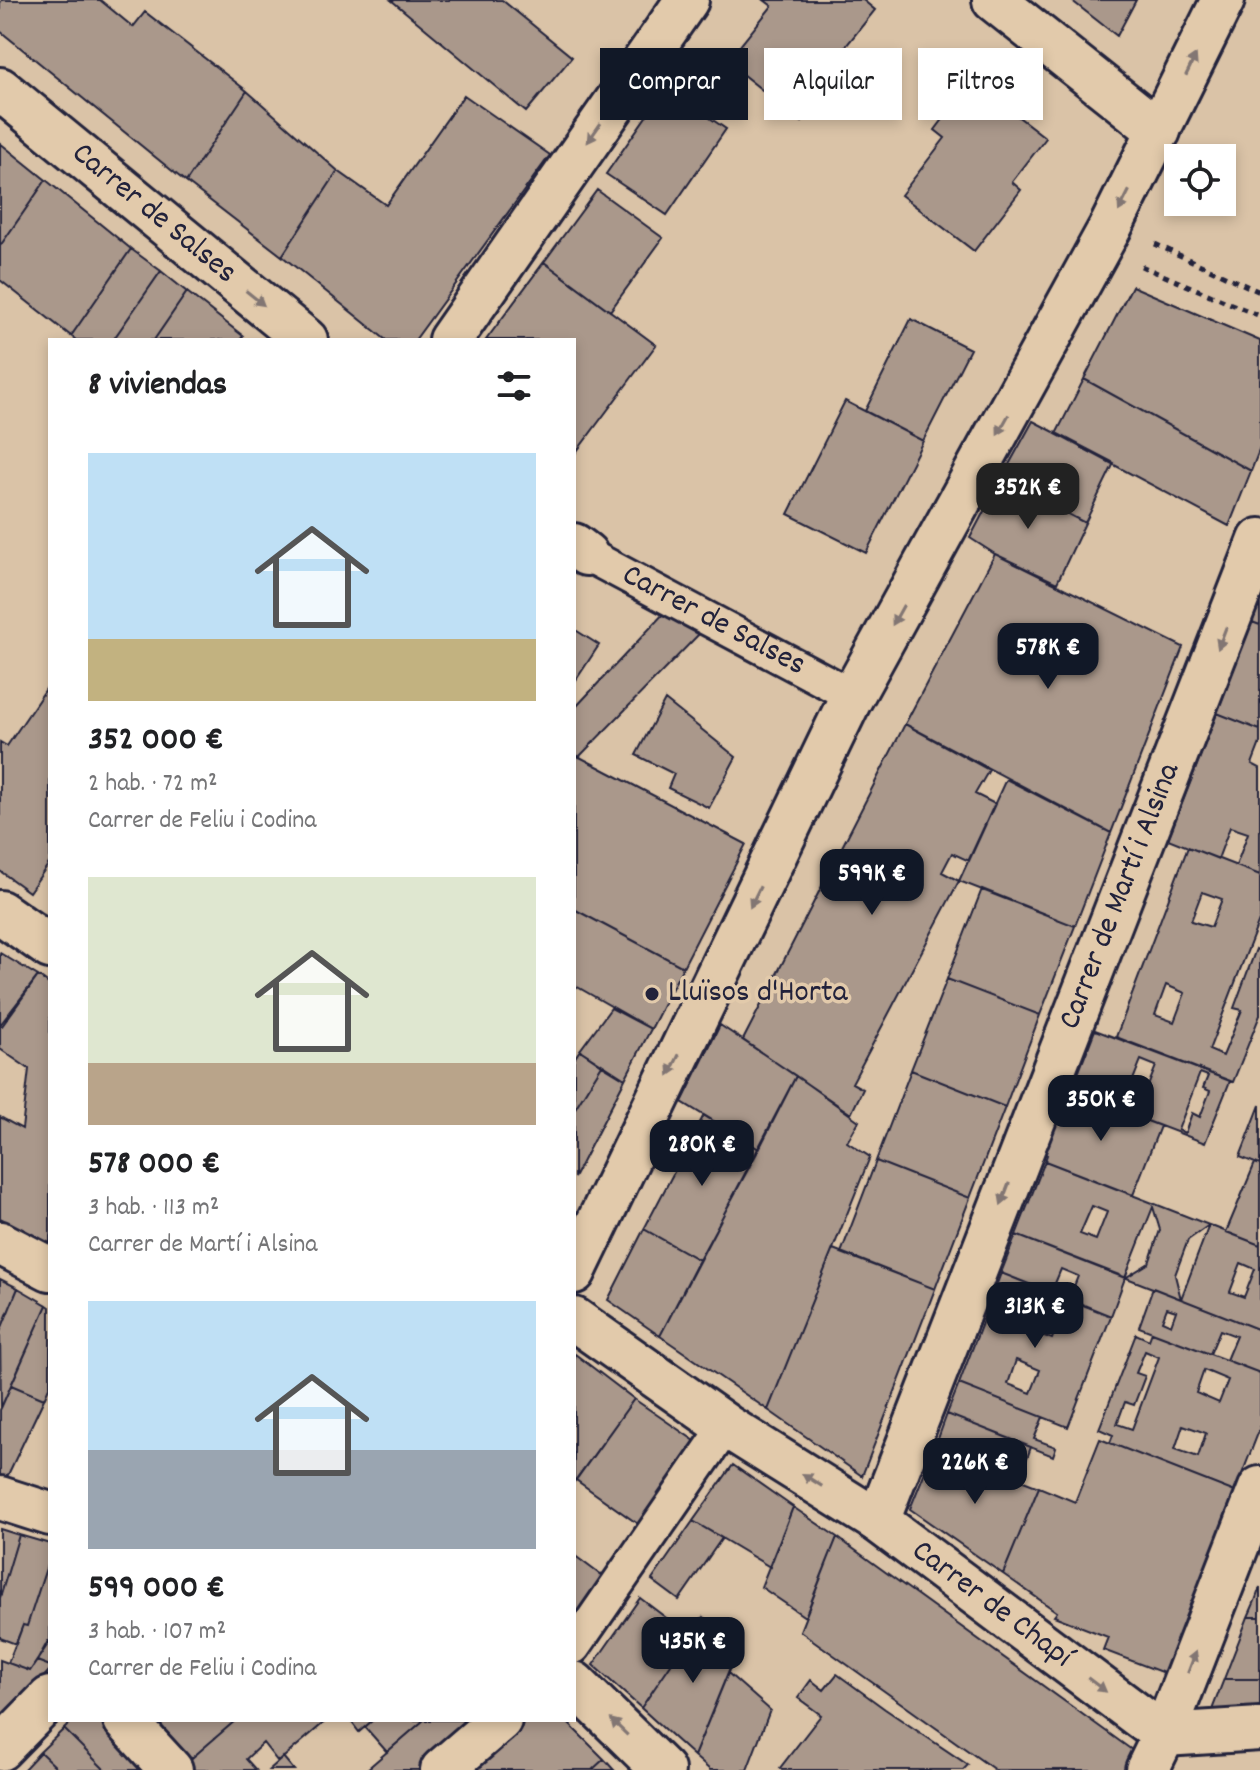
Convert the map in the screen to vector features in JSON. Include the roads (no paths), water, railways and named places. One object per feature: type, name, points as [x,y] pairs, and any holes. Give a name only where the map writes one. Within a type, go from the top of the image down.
[{"type":"street","points":[[451,338],[687,0]]},
{"type":"street","points":[[994,0],[1159,131]]},
{"type":"street","points":[[576,1268],[853,696],[1111,226],[1223,0]]},
{"type":"street","name":"Carrer de Salses","points":[[0,89],[304,338]]},
{"type":"street","name":"Carrer de Martí i Alsina","points":[[878,1521],[1260,540]]},
{"type":"street","name":"Carrer de Salses","points":[[580,549],[853,696]]},
{"type":"street","points":[[0,912],[45,933]]},
{"type":"street","points":[[0,1243],[48,1268]]},
{"type":"street","name":"Carrer de Chapí","points":[[576,1320],[726,1426],[878,1521],[1156,1752]]},
{"type":"street","points":[[576,1644],[716,1441]]},
{"type":"street","points":[[1156,1752],[1260,1488]]},
{"type":"street","points":[[0,1498],[48,1513]]},
{"type":"street","points":[[576,1685],[663,1770]]},
{"type":"street","points":[[0,1749],[48,1700]]},
{"type":"street","points":[[127,1722],[171,1770]]},
{"type":"street","points":[[442,1770],[498,1722]]},
{"type":"street","points":[[1156,1752],[1260,1729]]},
{"type":"place","name":"Lluïsos d'Horta","points":[[652,994]]}]
